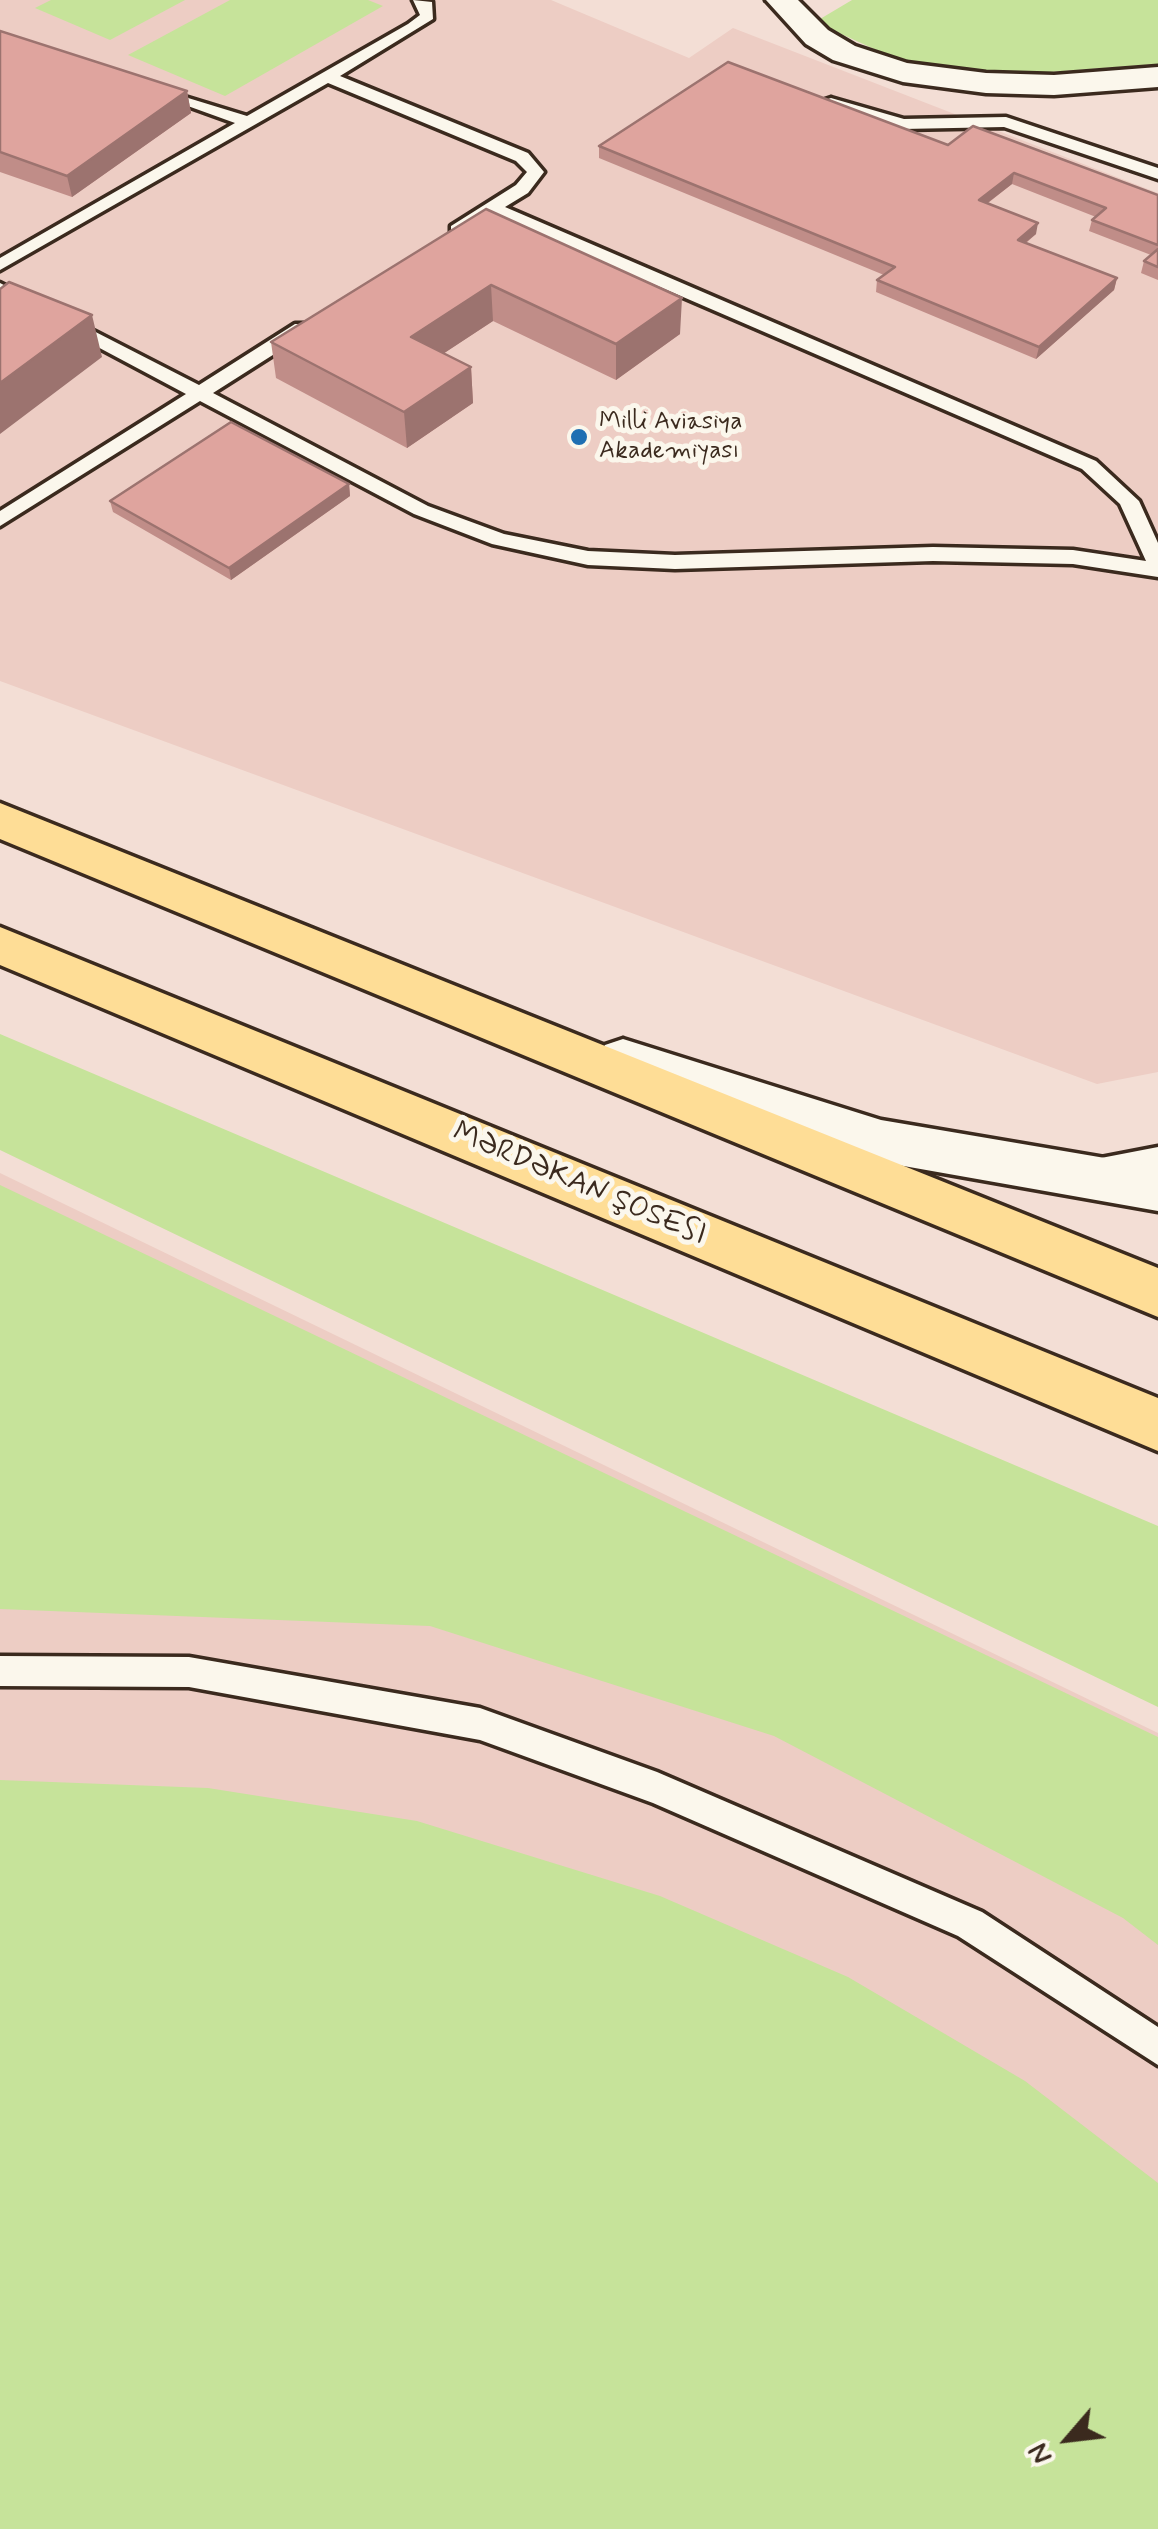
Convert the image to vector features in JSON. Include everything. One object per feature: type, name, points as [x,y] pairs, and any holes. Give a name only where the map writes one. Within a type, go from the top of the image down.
[{"type":"highway","points":[[0,820],[1158,1292]]},
{"type":"highway","name":"MƏRDƏKAN ŞOSESI","points":[[0,945],[1158,1426]]},
{"type":"street","points":[[781,0],[817,37],[844,53],[903,72],[1037,85],[1158,77]]},
{"type":"street","points":[[462,1008],[881,1141],[1158,1190]]},
{"type":"lane","points":[[0,265],[428,16],[428,5],[422,0]]},
{"type":"lane","points":[[328,76],[522,157],[536,172],[522,189],[443,238]]},
{"type":"lane","points":[[142,84],[248,122]]},
{"type":"lane","points":[[821,100],[903,124],[1006,122],[1158,174]]},
{"type":"lane","points":[[0,288],[421,510],[498,539],[588,558],[675,562],[933,554],[1073,558],[1158,568],[1129,500],[1089,465],[492,208]]},
{"type":"lane","points":[[0,520],[313,321]]},
{"type":"lane","points":[[1055,1172],[1123,1168],[1158,1158]]},
{"type":"lane","points":[[0,1671],[190,1672],[480,1724],[657,1788],[970,1924],[1158,2047]]},
{"type":"shaded area","name":"Milli Aviasiya Akademiyası","points":[[0,0],[551,0],[689,58],[733,28],[1158,193],[1158,1072],[1097,1084],[0,681]]},
{"type":"shaded area","points":[[0,1173],[1158,1733],[1158,2529],[0,2529]]},
{"type":"green space","points":[[51,0],[185,0],[110,40],[35,8]]},
{"type":"green space","points":[[230,0],[368,0],[383,6],[225,96],[128,55]]},
{"type":"green space","points":[[852,0],[1158,0],[1158,64],[1023,74],[909,65],[815,22]]},
{"type":"green space","points":[[0,1034],[1158,1526],[1158,1707],[0,1150]]},
{"type":"green space","points":[[0,1185],[1158,1737],[1158,1945],[1123,1918],[774,1736],[430,1626],[0,1609]]},
{"type":"green space","points":[[0,1780],[208,1788],[417,1821],[660,1896],[848,1977],[1025,2081],[1158,2183],[1158,2529],[0,2529]]},
{"type":"building","points":[[0,31],[187,91],[67,176],[0,152]]},
{"type":"building","points":[[728,62],[948,145],[973,126],[1158,195],[1158,245],[1092,220],[1106,208],[1014,173],[979,200],[1038,223],[1018,240],[1117,278],[1039,347],[877,280],[895,267],[599,146]]},
{"type":"building","points":[[486,209],[682,298],[616,344],[491,285],[411,337],[471,367],[404,412],[271,342]]},
{"type":"building","points":[[1158,249],[1158,267],[1144,261]]},
{"type":"building","points":[[9,282],[92,315],[0,383],[0,289]]},
{"type":"building","points":[[231,422],[349,484],[229,568],[110,501]]},
{"type":"place","name":"Milli Aviasiya Akademiyası","points":[[579,437]]}]
